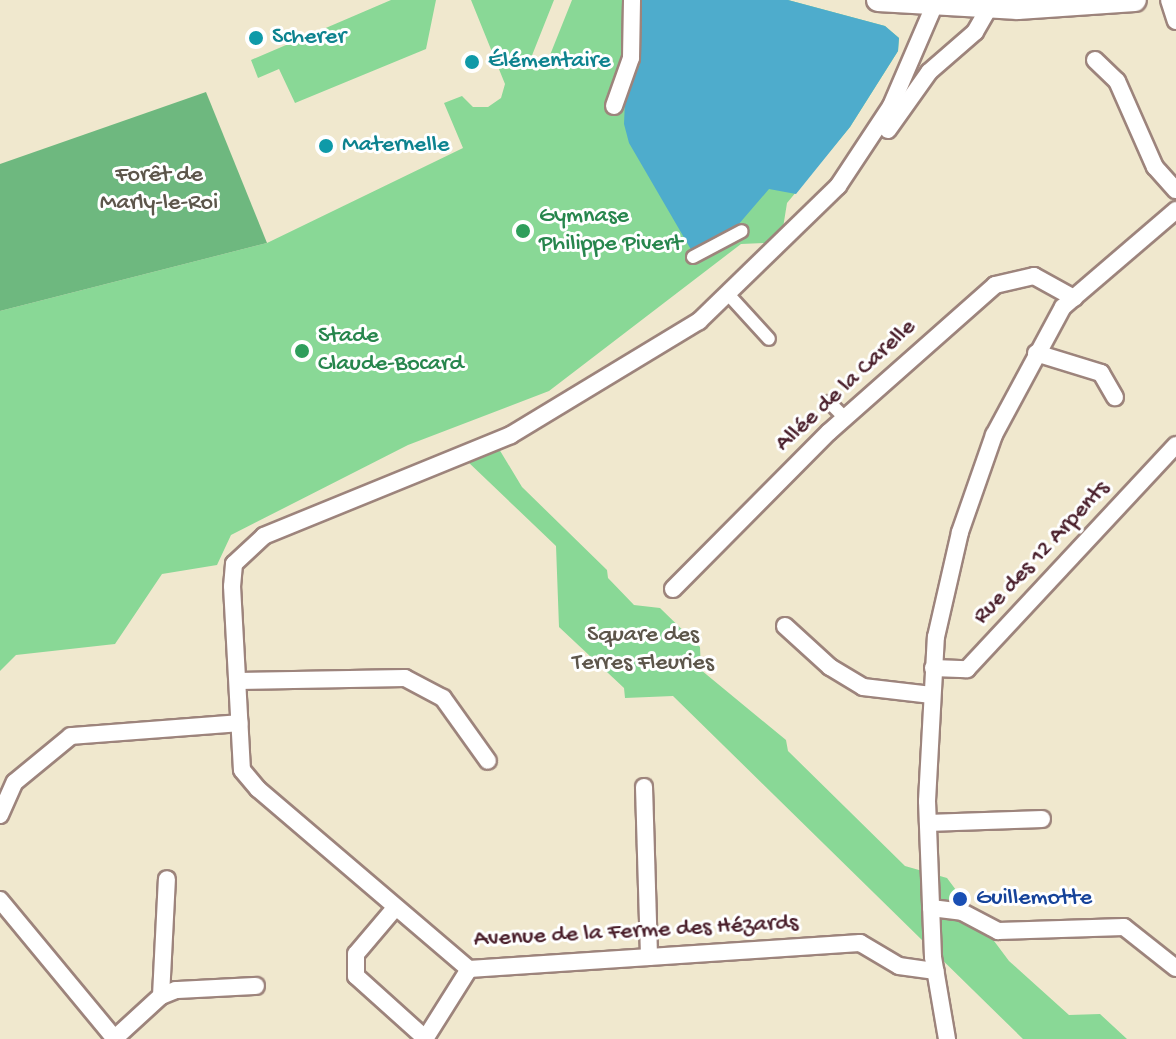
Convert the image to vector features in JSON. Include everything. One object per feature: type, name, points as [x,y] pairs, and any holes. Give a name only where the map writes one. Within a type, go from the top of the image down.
[{"type":"street","points":[[614,106],[631,58],[632,0]]},
{"type":"street","points":[[878,0],[989,8],[1128,2]]},
{"type":"street","points":[[1169,0],[1176,21]]},
{"type":"street","name":"Avenue de la Ferme des Hézards","points":[[934,6],[891,106],[838,186],[699,321],[511,435],[412,472],[247,548],[234,564],[232,586],[242,770],[258,789],[469,969],[860,943],[899,966],[936,971]]},
{"type":"street","points":[[888,130],[929,72],[975,32],[989,8]]},
{"type":"street","points":[[1095,60],[1117,81],[1155,167],[1176,190]]},
{"type":"street","points":[[947,1039],[936,971],[931,908],[928,823],[933,668],[947,584],[969,500],[994,435],[1036,353],[1074,298],[1176,210]]},
{"type":"street","points":[[693,257],[742,231]]},
{"type":"street","name":"Allée de la Carelle","points":[[673,589],[845,418],[995,285],[1034,276],[1074,298]]},
{"type":"street","points":[[727,293],[769,339]]},
{"type":"street","points":[[1036,353],[1101,373],[1115,397]]},
{"type":"street","points":[[829,402],[845,418]]},
{"type":"street","name":"Rue des 12 Arpents","points":[[933,668],[967,669],[1176,445]]},
{"type":"street","points":[[785,626],[830,667],[863,687],[932,695]]},
{"type":"street","points":[[238,681],[405,678],[443,698],[488,761]]},
{"type":"street","points":[[0,815],[15,782],[71,736],[240,723]]},
{"type":"street","points":[[644,787],[649,957]]},
{"type":"street","points":[[928,823],[1042,819]]},
{"type":"street","points":[[161,996],[167,879]]},
{"type":"street","points":[[0,900],[115,1039],[161,996],[176,990],[256,986]]},
{"type":"street","points":[[395,908],[356,954],[356,976],[426,1039],[469,969]]},
{"type":"street","points":[[931,908],[962,912],[998,931],[1124,927],[1176,968]]},
{"type":"green space","points":[[391,0],[436,0],[426,49],[295,103],[279,69],[258,78],[251,60]]},
{"type":"green space","name":"Stade Claude-Bocard","points":[[471,0],[554,0],[529,63],[544,70],[572,0],[788,0],[885,26],[899,38],[898,51],[850,127],[787,203],[783,228],[765,243],[741,244],[549,391],[408,445],[231,535],[217,565],[162,574],[115,644],[16,655],[0,671],[0,311],[267,243],[463,148],[444,103],[462,96],[473,107],[488,107],[501,98],[505,84]]},
{"type":"green space","name":"Forêt de Marly-le-Roi","points":[[206,92],[267,243],[0,311],[0,164]]},
{"type":"green space","name":"Square des Terres Fleuries","points":[[499,449],[522,487],[607,570],[608,578],[634,605],[660,608],[700,647],[701,670],[786,740],[788,751],[905,866],[947,878],[1009,961],[1069,1015],[1100,1014],[1127,1039],[1023,1039],[673,696],[625,698],[624,688],[559,627],[556,546],[466,460]]},
{"type":"water","points":[[639,0],[788,0],[885,26],[899,38],[898,51],[850,127],[796,194],[769,189],[738,225],[693,253],[629,143],[624,124],[625,100],[640,64]]},
{"type":"place","name":"Scherer","points":[[256,38]]},
{"type":"place","name":"Élémentaire","points":[[472,62]]},
{"type":"place","name":"Maternelle","points":[[326,146]]},
{"type":"place","name":"Gymnase Philippe Pivert","points":[[523,231]]},
{"type":"place","name":"Stade Claude-Bocard","points":[[302,351]]},
{"type":"place","name":"Guillemotte","points":[[960,899]]}]
